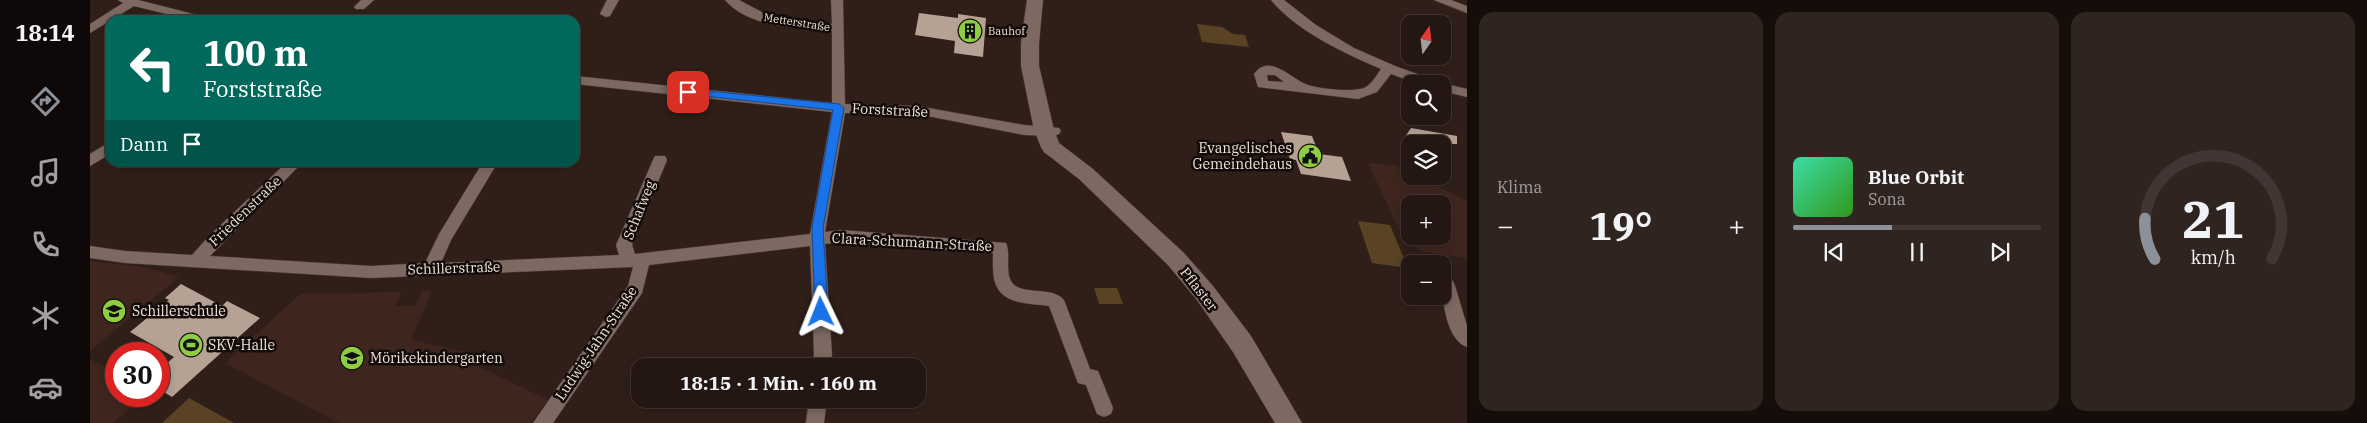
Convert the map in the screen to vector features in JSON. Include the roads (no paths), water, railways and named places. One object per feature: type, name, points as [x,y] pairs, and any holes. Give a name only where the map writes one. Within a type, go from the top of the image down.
[{"type":"street","points":[[606,14],[613,0]]},
{"type":"street","name":"Metterstraße","points":[[731,0],[752,14],[770,20],[838,28]]},
{"type":"street","points":[[822,358],[817,228],[839,108],[837,0]]},
{"type":"street","points":[[1278,0],[1318,31],[1389,68],[1408,75]]},
{"type":"street","points":[[1440,0],[1467,10]]},
{"type":"street","points":[[110,15],[129,1],[185,15]]},
{"type":"street","name":"Pflaster","points":[[1036,3],[1030,43],[1030,66],[1039,109],[1049,130],[1051,147],[1086,174],[1176,259],[1205,293],[1242,344],[1289,423]]},
{"type":"street","points":[[90,29],[105,18]]},
{"type":"street","points":[[1306,89],[1358,95],[1372,89],[1389,68]]},
{"type":"street","name":"Forststraße","points":[[580,81],[839,108],[917,110],[1024,130],[1049,130]]},
{"type":"street","points":[[1451,89],[1467,93]]},
{"type":"street","points":[[90,161],[105,150]]},
{"type":"street","name":"Schafweg","points":[[629,261],[624,245],[660,160]]},
{"type":"street","name":"Friedenstraße","points":[[196,261],[213,241],[291,167]]},
{"type":"street","points":[[430,269],[444,238],[488,167]]},
{"type":"street","name":"Clara-Schumann-Straße","points":[[818,237],[841,236],[1000,247],[1003,283],[1014,294],[1054,300],[1058,305],[1084,377],[1092,377],[1104,408]]},
{"type":"street","name":"Schillerstraße","points":[[90,252],[125,257],[371,272],[629,261],[818,237]]},
{"type":"street","name":"Ludwig-Jahn-Straße","points":[[542,423],[636,288],[629,261]]},
{"type":"street","points":[[1451,303],[1459,329],[1467,340]]},
{"type":"street","points":[[815,423],[817,408]]},
{"type":"place","name":"Bauhof","points":[[970,31]]},
{"type":"place","name":"Evangelisches Gemeindehaus","points":[[1310,156]]},
{"type":"place","name":"Schillerschule","points":[[114,311]]},
{"type":"place","name":"SKV-Halle","points":[[191,345]]},
{"type":"place","name":"Mörikekindergarten","points":[[352,358]]}]
